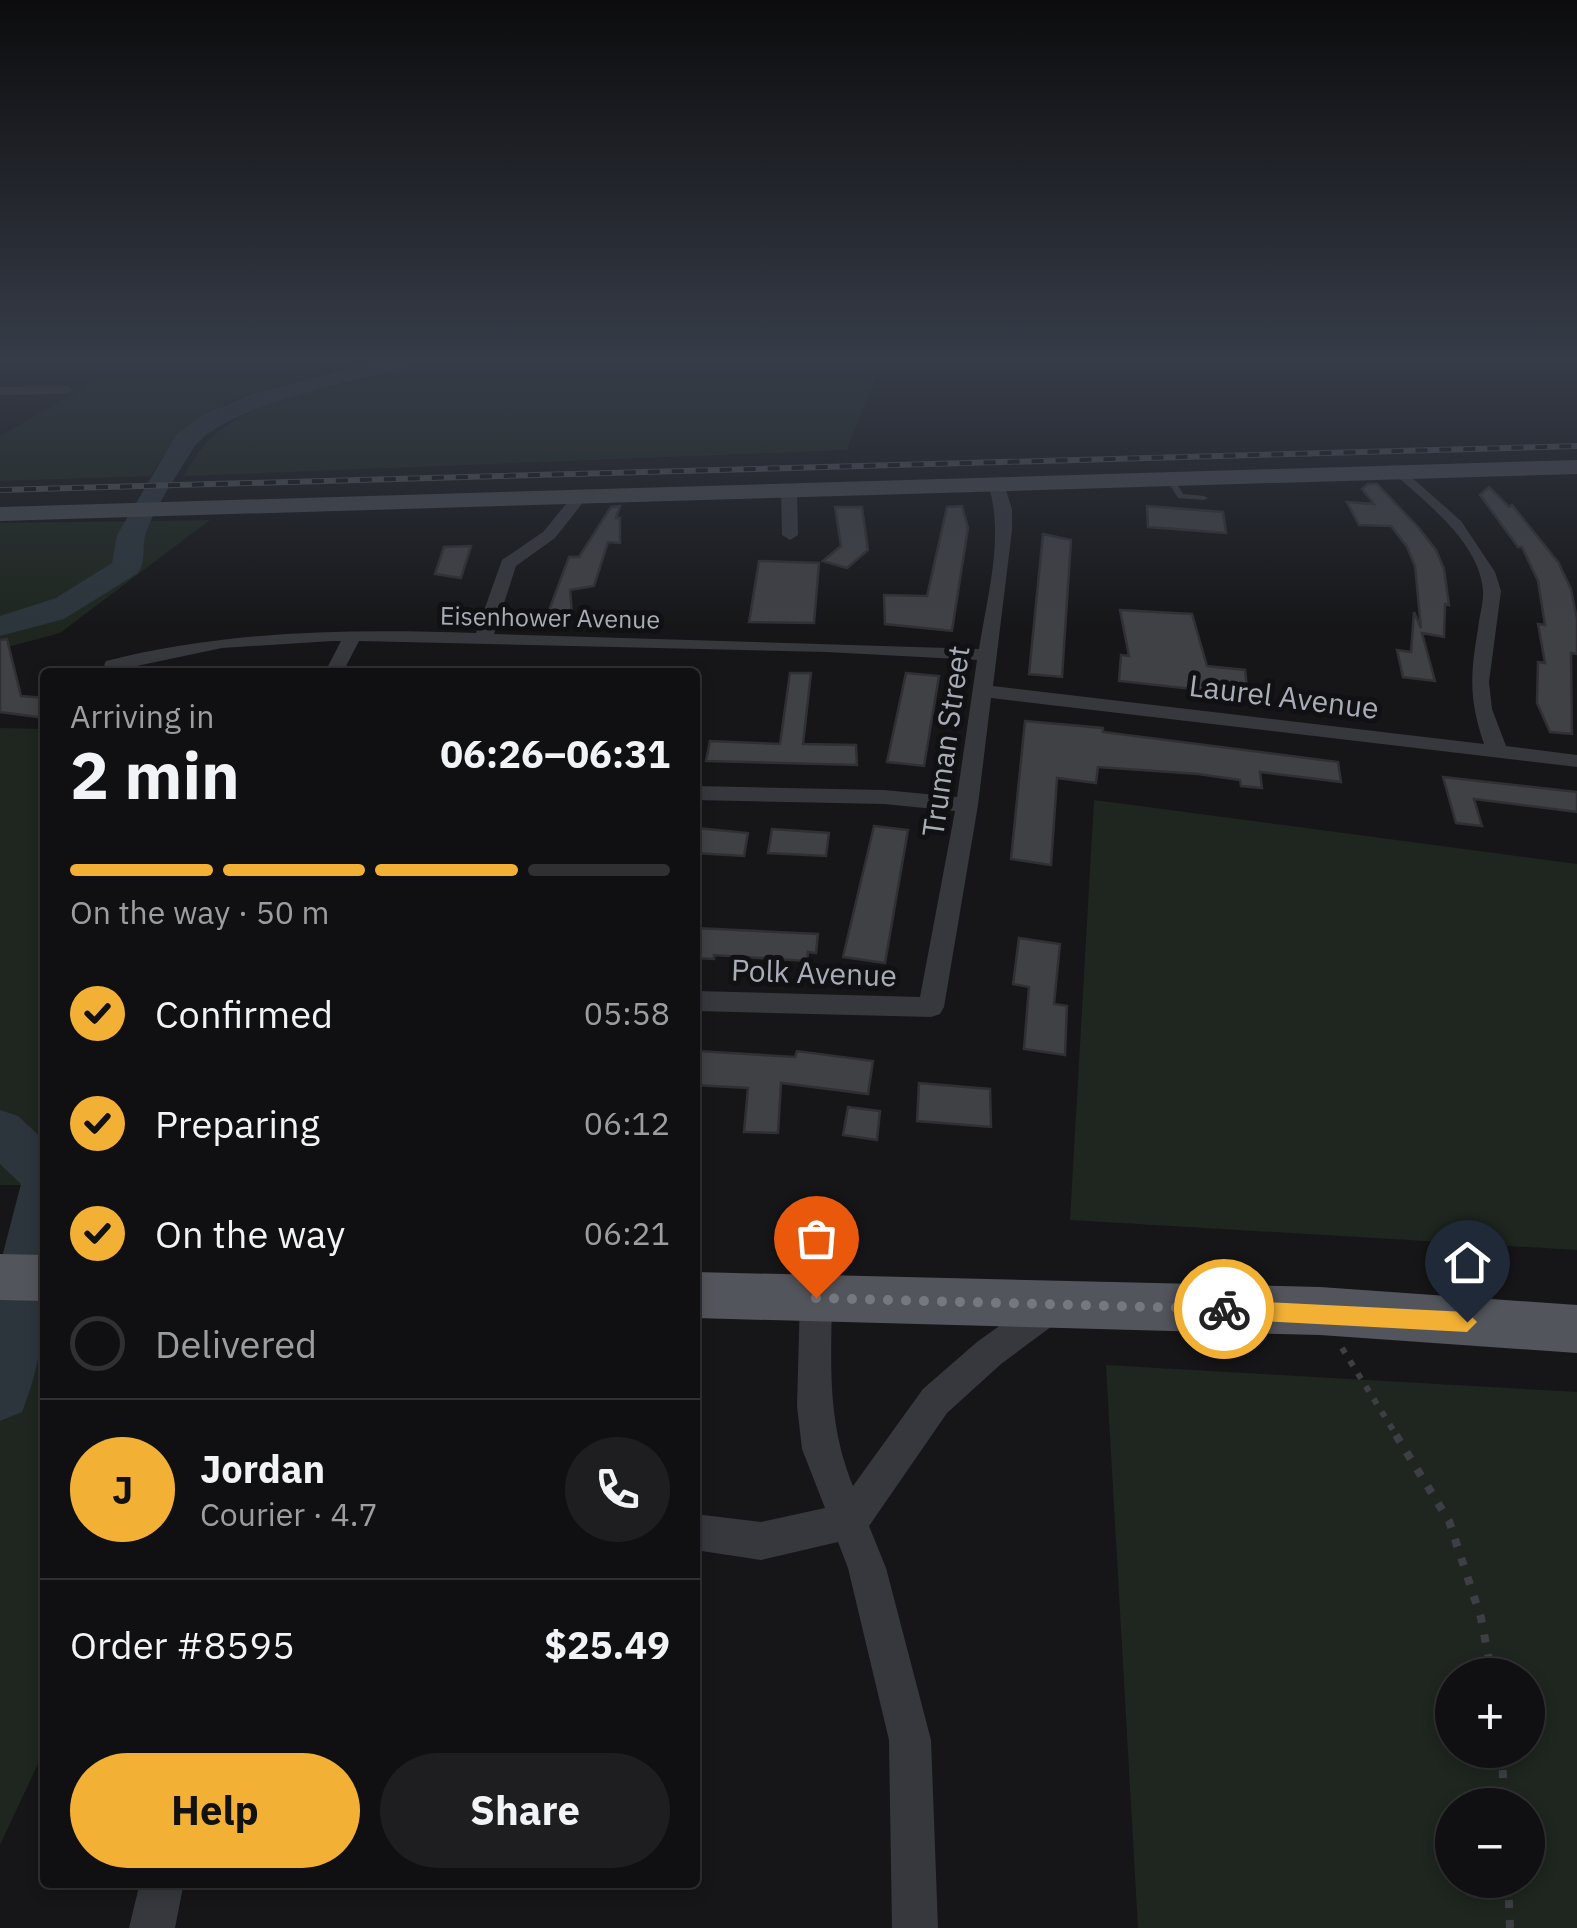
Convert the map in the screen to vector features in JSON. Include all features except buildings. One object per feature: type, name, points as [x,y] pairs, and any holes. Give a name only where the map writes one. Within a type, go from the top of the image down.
[{"type":"main road","points":[[0,1277],[40,1278]]},
{"type":"main road","points":[[700,1295],[1320,1311],[1577,1329]]},
{"type":"street","points":[[0,514],[996,484],[1172,490],[1400,471],[1577,467]]},
{"type":"street","points":[[1400,471],[1462,530],[1489,576],[1492,591],[1478,682],[1482,709],[1497,751]]},
{"type":"street","name":"Truman Street","points":[[931,1008],[967,805],[1006,519],[996,484]]},
{"type":"street","points":[[788,491],[790,535]]},
{"type":"street","points":[[483,640],[508,564],[549,535],[581,496]]},
{"type":"street","points":[[336,668],[352,638]]},
{"type":"street","name":"Eisenhower Avenue","points":[[113,665],[194,644],[352,638],[988,654]]},
{"type":"street","name":"Laurel Avenue","points":[[984,690],[1577,761]]},
{"type":"street","points":[[700,793],[884,797],[967,805]]},
{"type":"street","name":"Polk Avenue","points":[[700,1001],[931,1008]]},
{"type":"street","points":[[816,1298],[814,1406],[820,1449],[867,1568],[910,1740],[914,1928]]},
{"type":"street","points":[[700,1533],[762,1540],[850,1521],[935,1401],[989,1353],[1054,1306]]},
{"type":"street","points":[[152,1928],[161,1888]]},
{"type":"lane","points":[[1172,490],[1204,498]]},
{"type":"path","points":[[1320,1311],[1449,1521],[1481,1618],[1489,1658]]},
{"type":"path","points":[[1509,1898],[1510,1928]]},
{"type":"shaded area","points":[[0,451],[169,451],[150,476],[0,481]]},
{"type":"shaded area","points":[[200,451],[822,451],[183,476]]},
{"type":"shaded area","points":[[210,520],[60,633],[0,649],[0,523]]},
{"type":"shaded area","points":[[0,728],[40,729],[40,1185],[0,1185]]},
{"type":"shaded area","points":[[1094,800],[1577,864],[1577,1250],[1070,1220]]},
{"type":"shaded area","points":[[0,1357],[40,1359],[40,1760],[0,1845]]},
{"type":"shaded area","points":[[1106,1365],[1577,1392],[1577,1928],[1138,1928]]},
{"type":"waterway","points":[[0,626],[68,605],[127,567],[131,535],[179,451]]},
{"type":"waterway","points":[[0,1131],[40,1169]]},
{"type":"waterway","points":[[0,1391],[40,1212]]},
{"type":"railway","points":[[0,490],[1399,451]]},
{"type":"way so far","points":[[816,1298],[1224,1309]]},
{"type":"route","points":[[1224,1309],[1320,1311],[1467,1322]]}]
